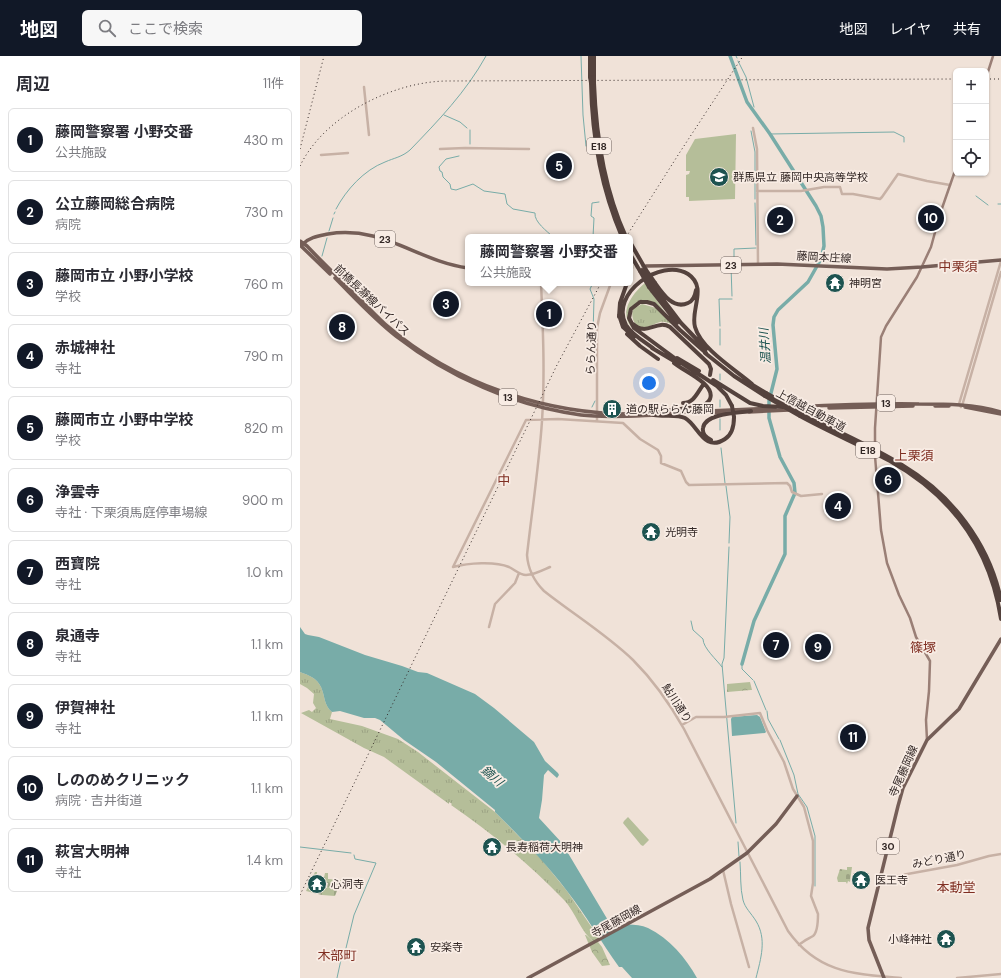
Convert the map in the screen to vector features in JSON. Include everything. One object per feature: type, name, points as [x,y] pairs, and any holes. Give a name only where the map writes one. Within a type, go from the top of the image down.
[{"type":"highway","name":"E18","points":[[590,56],[592,77]]},
{"type":"highway","name":"E18","points":[[594,56],[592,77],[594,138],[609,208],[620,234]]},
{"type":"highway","name":"E18","points":[[592,83],[600,151],[606,182],[614,207],[626,234]]},
{"type":"highway","points":[[633,248],[644,269]]},
{"type":"highway","name":"上信越自動車道","points":[[633,251],[671,317],[706,354],[734,376],[801,415],[884,454],[910,470],[933,489],[964,520],[980,543],[993,573],[1001,600]]},
{"type":"highway","name":"上信越自動車道","points":[[633,257],[644,269]]},
{"type":"highway","points":[[654,416],[684,417],[703,438],[713,442],[722,441],[732,430],[733,417],[731,406],[726,395],[717,386],[633,333],[627,327],[623,313],[625,302],[635,287],[648,276],[667,270],[676,270],[684,272],[693,278],[698,289],[694,319],[695,329],[698,335],[716,356],[752,384]]},
{"type":"highway","points":[[652,285],[666,298],[678,304],[690,302],[696,292],[694,284],[689,277],[671,272],[650,278],[641,284],[632,294],[626,308],[628,323],[635,332],[655,347]]},
{"type":"highway","name":"上信越自動車道","points":[[652,285],[674,315],[694,337],[722,363],[765,394]]},
{"type":"highway","points":[[626,286],[619,306],[619,315],[622,326],[628,336],[658,359]]},
{"type":"highway","points":[[655,347],[631,325],[629,315],[633,307],[638,303],[649,302],[654,304],[706,354]]},
{"type":"highway","points":[[633,307],[630,317],[635,326],[644,330],[660,325],[668,326],[709,364],[711,369],[710,375]]},
{"type":"highway","points":[[619,315],[627,332],[636,339],[655,347]]},
{"type":"highway","points":[[672,358],[681,360],[745,400],[754,404],[768,409],[793,407]]},
{"type":"highway","points":[[638,414],[697,407],[704,405],[709,401],[711,394],[706,385],[678,366],[672,358]]},
{"type":"highway","points":[[683,403],[692,400],[703,385]]},
{"type":"highway","points":[[733,417],[730,430],[724,437],[718,440],[713,440],[705,435],[703,431],[704,424],[712,417],[751,412]]},
{"type":"highway","name":"上信越自動車道","points":[[940,496],[964,525],[981,553],[992,579],[1001,619]]},
{"type":"main road","points":[[989,69],[993,56]]},
{"type":"main road","points":[[875,447],[880,343],[882,334],[922,267],[931,247],[953,176]]},
{"type":"main road","name":"23","points":[[301,244],[311,238],[345,232],[367,234],[384,239],[439,262],[465,267]]},
{"type":"main road","name":"前橋長瀞線バイパス","points":[[301,244],[385,324],[423,352],[452,369],[490,387],[519,398],[543,406],[624,417],[751,412],[768,409]]},
{"type":"main road","name":"藤岡本庄線","points":[[644,269],[758,264],[818,265],[886,269],[1001,260]]},
{"type":"main road","name":"前橋長瀞線バイパス","points":[[598,414],[638,414],[877,405]]},
{"type":"main road","name":"前橋長瀞線バイパス","points":[[793,407],[961,405],[1001,413]]},
{"type":"main road","points":[[875,456],[881,530],[887,563],[898,595],[910,618],[916,637],[930,661],[926,720],[927,740]]},
{"type":"main road","name":"寺尾藤岡線","points":[[884,977],[868,935],[880,879],[902,794],[927,740],[959,709],[1001,639]]},
{"type":"main road","name":"寺尾藤岡線","points":[[528,978],[696,887],[723,870],[747,853],[776,824],[797,796]]},
{"type":"street","points":[[364,87],[369,135]]},
{"type":"street","points":[[753,128],[757,149],[758,264]]},
{"type":"street","points":[[440,149],[529,149]]},
{"type":"street","points":[[321,155],[348,153]]},
{"type":"street","points":[[757,191],[805,190],[824,187],[840,187],[842,194],[853,194],[880,199],[898,174],[927,182],[950,185]]},
{"type":"street","points":[[961,405],[1001,260]]},
{"type":"street","points":[[961,405],[1001,272]]},
{"type":"street","name":"鮎川通り","points":[[541,286],[544,374],[543,406],[539,458],[528,555],[528,561],[532,574],[538,585],[544,591],[603,635],[634,661],[657,686],[682,724],[788,931],[799,945],[818,961],[835,969],[884,977],[901,978]]},
{"type":"street","name":"ららん通り","points":[[597,421],[597,328],[600,314],[610,286]]},
{"type":"street","points":[[550,567],[526,575],[519,574],[509,567],[499,565],[462,564],[453,567],[526,420],[558,419],[619,422],[626,424],[640,439],[658,450],[661,456],[661,463],[681,471],[689,485],[787,483],[794,494],[801,496],[822,494]]},
{"type":"street","points":[[489,627],[496,604],[515,582],[519,574]]},
{"type":"street","points":[[682,724],[696,717],[760,713],[784,762],[793,789],[804,807],[812,835],[813,883],[811,896],[818,914],[814,935],[799,945]]},
{"type":"street","name":"みどり通り","points":[[880,879],[957,865],[1001,854]]},
{"type":"street","points":[[723,870],[749,967]]},
{"type":"street","points":[[957,978],[1001,974]]},
{"type":"green space","name":"群馬県立 藤岡中央高等学校","points":[[736,134],[735,199],[689,201],[689,197],[686,197],[686,175],[689,174],[690,171],[686,171],[686,155],[695,139]]},
{"type":"green space","points":[[645,283],[666,314],[658,306],[640,300],[631,307],[631,327],[626,315],[627,309],[636,292]]},
{"type":"green space","points":[[642,304],[656,308],[672,324],[662,322],[648,327],[640,327],[637,325],[633,320],[632,313],[633,309]]},
{"type":"green space","points":[[300,672],[312,677],[319,684],[326,704],[332,712],[330,719],[362,726],[398,739],[418,752],[495,812],[541,859],[567,891],[601,941],[594,942],[589,938],[572,910],[538,874],[496,838],[451,805],[452,804],[449,802],[449,804],[384,757],[364,748],[301,713],[309,710],[312,712],[316,708],[313,703],[314,694],[300,684]]},
{"type":"green space","points":[[750,682],[752,690],[727,692],[727,684]]},
{"type":"green space","points":[[628,817],[649,840],[643,846],[623,823]]},
{"type":"green space","points":[[847,867],[852,867],[850,882],[848,881],[847,884],[846,882],[838,882],[837,878],[840,869],[847,870]]},
{"type":"green space","points":[[315,872],[317,872],[317,874],[313,885],[315,887],[327,888],[328,883],[323,882],[325,873],[328,873],[328,879],[341,880],[335,896],[322,895],[306,891]]},
{"type":"green space","points":[[585,935],[594,942],[598,942],[602,947],[610,965],[602,966],[592,952]]},
{"type":"water","name":"鏑川","points":[[300,627],[305,634],[319,637],[365,655],[418,672],[427,673],[475,694],[534,742],[545,761],[559,775],[557,778],[548,770],[544,775],[539,818],[562,843],[611,925],[639,925],[656,932],[676,949],[688,963],[697,978],[632,978],[622,967],[619,967],[581,909],[559,880],[495,812],[495,810],[436,762],[404,740],[380,720],[375,718],[364,718],[340,711],[332,712],[329,710],[317,681],[300,672]]},
{"type":"water","points":[[757,715],[760,717],[766,732],[765,733],[732,736],[732,717]]},
{"type":"waterway","points":[[336,209],[350,188],[363,175],[377,166],[401,156],[410,150],[461,94],[486,56]]},
{"type":"waterway","points":[[581,56],[583,115],[586,146]]},
{"type":"waterway","name":"温井川","points":[[730,56],[747,102],[770,134],[821,216],[824,246],[821,259],[808,282],[778,310],[774,317],[773,325],[777,369],[769,401],[769,418],[780,457],[794,483],[795,493],[785,516],[785,554],[754,621],[742,664]]},
{"type":"waterway","points":[[738,61],[746,77],[754,107]]},
{"type":"waterway","points":[[444,115],[460,122],[467,128]]},
{"type":"waterway","points":[[470,130],[470,144]]},
{"type":"waterway","points":[[751,131],[755,152],[755,199]]},
{"type":"waterway","points":[[770,134],[894,132],[904,137],[904,142]]},
{"type":"waterway","points":[[459,156],[446,159],[439,167],[443,177],[450,184],[451,189],[456,190],[473,184],[484,191],[505,194],[507,204],[513,209],[535,213],[539,223],[550,234]]},
{"type":"waterway","points":[[976,196],[988,205]]},
{"type":"waterway","points":[[593,234],[594,218],[591,216],[592,203],[599,202]]},
{"type":"waterway","points":[[755,203],[756,245]]},
{"type":"waterway","points":[[329,231],[333,218]]},
{"type":"waterway","points":[[322,256],[327,238]]},
{"type":"waterway","points":[[734,257],[734,249],[756,248]]},
{"type":"waterway","points":[[731,266],[732,296]]},
{"type":"waterway","points":[[592,286],[590,289],[594,299],[593,334]]},
{"type":"waterway","points":[[720,326],[719,299],[732,299]]},
{"type":"waterway","points":[[720,329],[720,345]]},
{"type":"waterway","points":[[720,374],[720,380]]},
{"type":"waterway","points":[[720,400],[720,407]]},
{"type":"waterway","points":[[592,407],[595,401]]},
{"type":"waterway","points":[[720,419],[720,430]]},
{"type":"waterway","points":[[721,448],[725,483]]},
{"type":"waterway","points":[[726,486],[730,517],[729,543]]},
{"type":"waterway","points":[[729,547],[724,658],[722,664],[736,823]]},
{"type":"waterway","points":[[691,621],[693,630],[703,639],[705,646],[722,667]]},
{"type":"waterway","name":"温井川","points":[[742,664],[742,669],[753,680]]},
{"type":"waterway","points":[[754,681],[766,710]]},
{"type":"waterway","points":[[767,711],[768,719],[779,739]]},
{"type":"waterway","points":[[780,740],[794,775],[798,794],[807,807],[815,836],[815,886]]},
{"type":"waterway","points":[[738,842],[739,856]]},
{"type":"waterway","points":[[300,847],[351,853]]},
{"type":"waterway","points":[[337,978],[354,915],[376,863],[355,859],[354,855]]},
{"type":"waterway","points":[[740,862],[743,900],[756,921],[762,942],[760,963],[756,978]]},
{"type":"tunnel","points":[[633,267],[645,266]]},
{"type":"railway","points":[[300,149],[324,56]]},
{"type":"railway","points":[[628,234],[743,56]]},
{"type":"railway","points":[[300,166],[311,148],[325,132],[343,117],[382,95],[425,83],[446,81],[953,79]]},
{"type":"railway","points":[[989,79],[1001,79]]},
{"type":"railway","points":[[300,895],[557,365],[599,286]]},
{"type":"place","name":"藤岡市立 小野中学校","points":[[559,166]]},
{"type":"place","name":"群馬県立 藤岡中央高等学校","points":[[719,177]]},
{"type":"place","name":"しののめクリニック","points":[[931,218]]},
{"type":"place","name":"公立藤岡総合病院","points":[[780,220]]},
{"type":"place","name":"神明宮","points":[[835,283]]},
{"type":"place","name":"藤岡市立 小野小学校","points":[[446,304]]},
{"type":"place","name":"藤岡警察署 小野交番","points":[[549,314]]},
{"type":"place","name":"泉通寺","points":[[342,327]]},
{"type":"place","name":"道の駅ららん藤岡","points":[[612,409]]},
{"type":"place","name":"浄雲寺","points":[[888,480]]},
{"type":"place","name":"赤城神社","points":[[838,506]]},
{"type":"place","name":"光明寺","points":[[651,532]]},
{"type":"place","name":"西寶院","points":[[776,645]]},
{"type":"place","name":"伊賀神社","points":[[818,647]]},
{"type":"place","name":"萩宮大明神","points":[[853,737]]},
{"type":"place","name":"長寿稲荷大明神","points":[[492,847]]},
{"type":"place","name":"医王寺","points":[[861,880]]},
{"type":"place","name":"心洞寺","points":[[317,884]]},
{"type":"place","name":"小峰神社","points":[[946,939]]},
{"type":"place","name":"安楽寺","points":[[416,947]]},
{"type":"district","name":"中栗須","points":[[958,266]]},
{"type":"district","name":"上栗須","points":[[914,455]]},
{"type":"district","name":"中","points":[[504,480]]},
{"type":"district","name":"篠塚","points":[[923,647]]},
{"type":"district","name":"本動堂","points":[[956,887]]},
{"type":"district","name":"木部町","points":[[337,955]]}]
